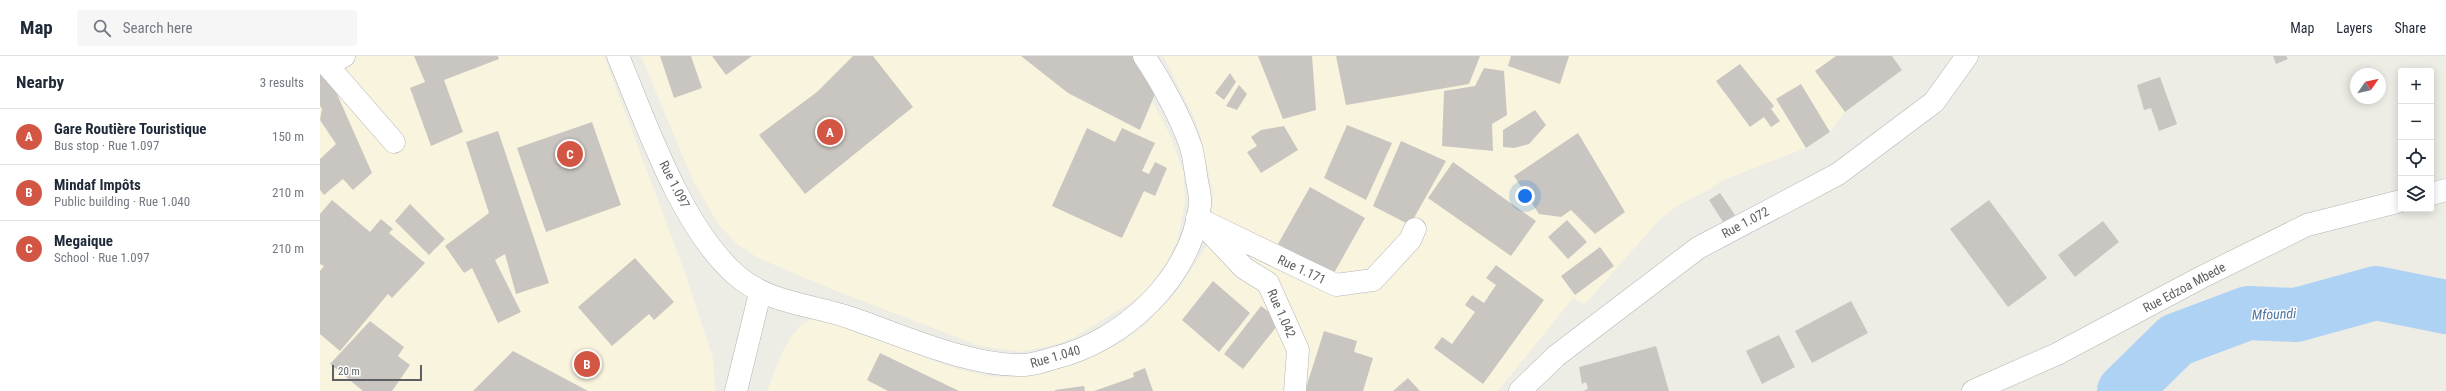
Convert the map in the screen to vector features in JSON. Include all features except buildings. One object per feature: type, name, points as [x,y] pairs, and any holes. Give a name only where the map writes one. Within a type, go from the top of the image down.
[{"type":"street","points":[[344,56],[327,64],[394,142]]},
{"type":"street","name":"Rue 1.097","points":[[618,56],[673,183],[700,231],[734,274],[760,293]]},
{"type":"street","name":"Rue 1.040","points":[[760,293],[808,307],[837,313],[994,365],[1029,365],[1069,354],[1109,336],[1151,303],[1185,256],[1201,203],[1191,148],[1156,74],[1144,56]]},
{"type":"street","name":"Rue 1.072","points":[[1520,391],[1556,356],[1698,248],[1838,174],[1934,102],[1967,56]]},
{"type":"street","points":[[2434,193],[2446,190]]},
{"type":"street","name":"Rue Edzoa Mbede","points":[[1973,391],[2057,354],[2202,277],[2307,225],[2398,202]]},
{"type":"street","name":"Rue 1.171","points":[[1196,218],[1336,285],[1373,280],[1410,240],[1415,229]]},
{"type":"street","name":"Rue 1.042","points":[[1196,218],[1244,268],[1268,283],[1298,350],[1295,391]]},
{"type":"street","points":[[736,391],[760,293]]},
{"type":"shaded area","points":[[320,56],[604,56],[684,270],[713,358],[715,391],[320,391]]},
{"type":"shaded area","points":[[641,56],[1133,56],[1143,83],[1171,137],[1184,174],[1185,203],[1178,239],[1167,262],[1153,283],[1139,297],[1075,337],[1058,344],[1021,352],[980,346],[831,289],[758,258],[737,244],[719,225],[692,179]]},
{"type":"shaded area","points":[[1163,56],[1892,56],[1902,70],[1845,112],[1830,132],[1806,148],[1721,181],[1711,189],[1677,206],[1660,219],[1586,303],[1583,304],[1573,298],[1498,391],[767,391],[779,359],[791,337],[802,324],[815,317],[836,317],[935,361],[957,369],[991,377],[1037,375],[1082,362],[1122,342],[1145,325],[1177,291],[1211,239],[1213,193],[1200,134],[1193,115]]},
{"type":"waterway","name":"Mfoundi","points":[[2124,391],[2176,340],[2248,313],[2296,315],[2376,293],[2446,307]]},
{"type":"place","name":"Gare Routière Touristique","points":[[830,132]]},
{"type":"place","name":"Megaique","points":[[570,154]]},
{"type":"place","name":"Mindaf Impôts","points":[[587,364]]}]
